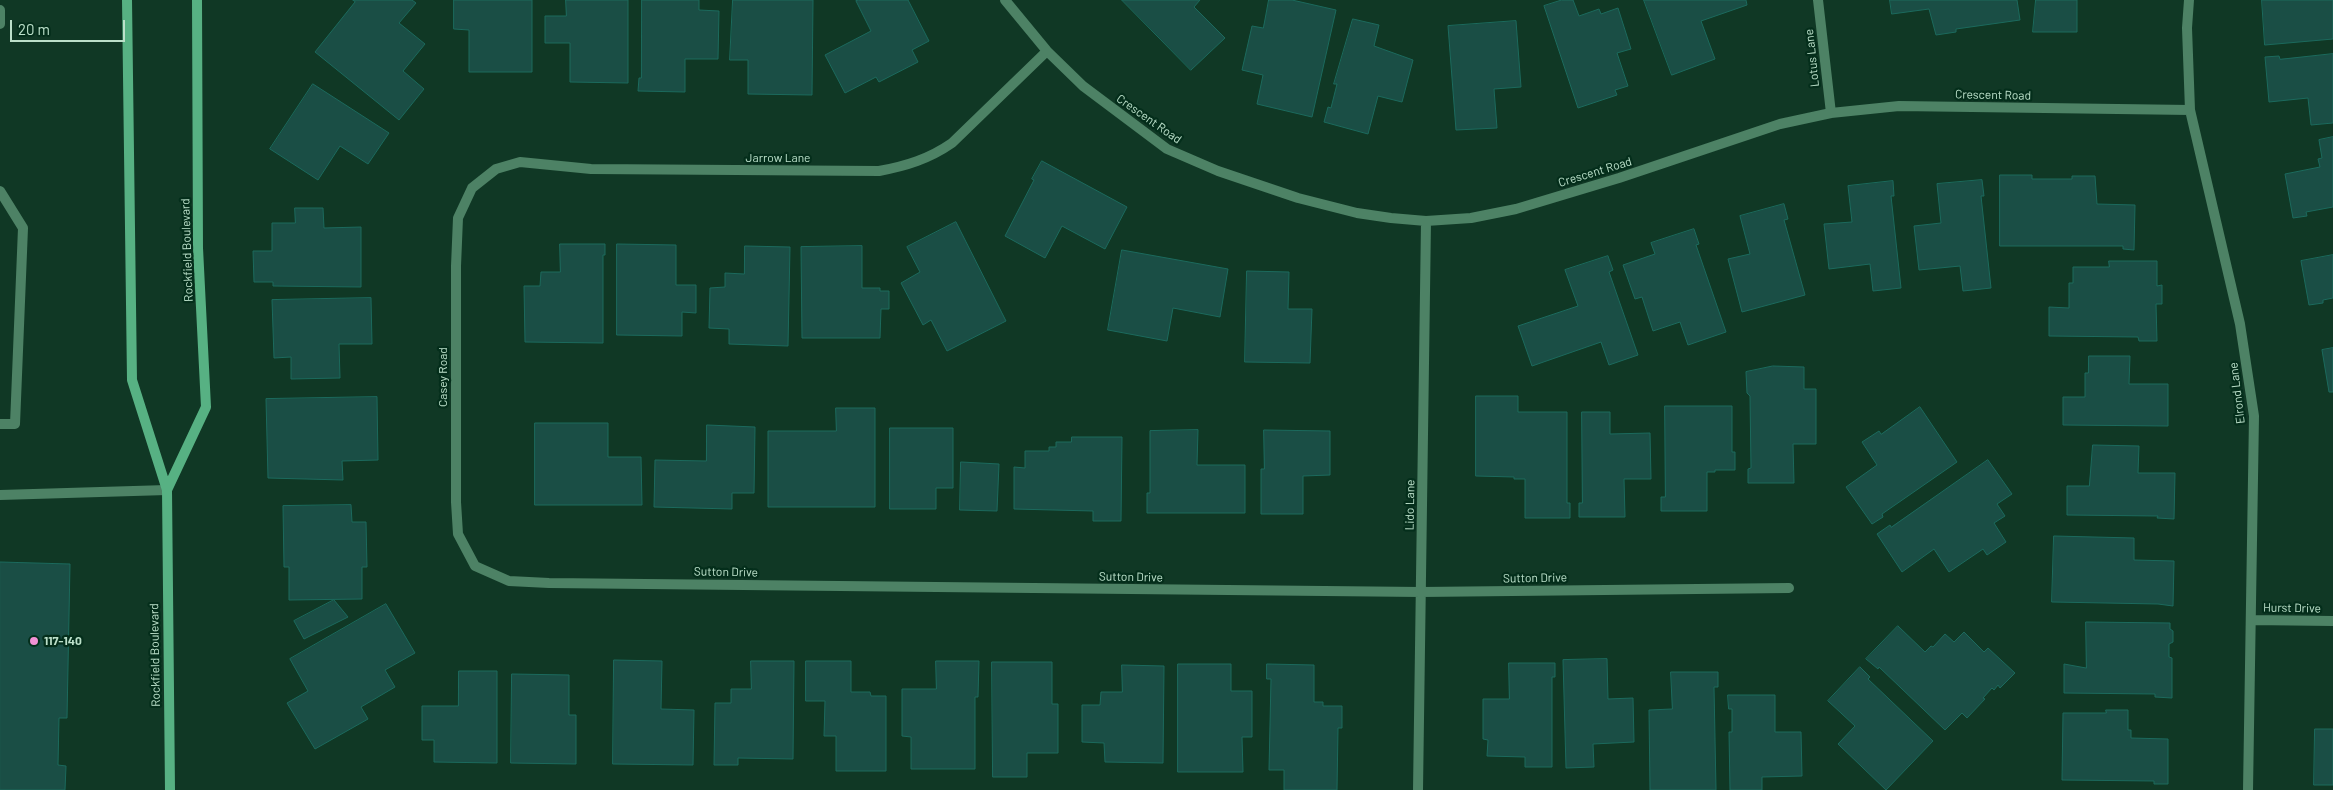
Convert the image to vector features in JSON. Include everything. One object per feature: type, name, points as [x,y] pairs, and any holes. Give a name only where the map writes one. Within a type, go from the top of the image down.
[{"type":"main road","name":"Rockfield Boulevard","points":[[127,0],[132,380],[167,490],[170,790]]},
{"type":"main road","name":"Rockfield Boulevard","points":[[167,490],[206,407],[198,248],[197,0]]},
{"type":"street","name":"Crescent Road","points":[[1005,0],[1048,51],[1083,86],[1167,149],[1218,171],[1298,198],[1357,213],[1426,221],[1472,218],[1516,209],[1619,178],[1780,124],[1831,113],[1899,106],[2190,110]]},
{"type":"street","name":"Lotus Lane","points":[[1818,0],[1831,113]]},
{"type":"street","name":"Elrond Lane","points":[[2189,0],[2187,28],[2190,110],[2240,324],[2254,416],[2248,790]]},
{"type":"street","points":[[0,10],[0,24]]},
{"type":"street","name":"Jarrow Lane","points":[[472,188],[496,169],[520,162],[590,169],[879,172],[907,165],[934,155],[957,139],[1048,51]]},
{"type":"street","name":"Casey Road","points":[[472,188],[458,218],[456,266],[456,502],[458,534],[475,566]]},
{"type":"street","points":[[0,191],[23,228],[15,424],[0,424]]},
{"type":"street","name":"Lido Lane","points":[[1418,790],[1426,221]]},
{"type":"street","points":[[0,496],[167,490]]},
{"type":"street","name":"Sutton Drive","points":[[475,566],[509,581],[549,583],[1421,592],[1789,588]]},
{"type":"street","name":"Hurst Drive","points":[[2251,620],[2333,621]]},
{"type":"building","points":[[353,0],[412,0],[416,3],[399,23],[425,44],[403,71],[424,89],[399,120],[315,52],[355,2]]},
{"type":"building","points":[[454,0],[532,0],[532,72],[469,72],[469,30],[454,29]]},
{"type":"building","points":[[566,0],[628,0],[628,83],[570,82],[570,43],[545,43],[545,16],[566,16]]},
{"type":"building","points":[[642,0],[699,0],[699,10],[719,11],[718,59],[685,59],[685,92],[638,91],[639,78],[641,78]]},
{"type":"building","points":[[733,0],[813,0],[812,95],[748,94],[748,60],[730,60]]},
{"type":"building","points":[[908,0],[929,41],[912,50],[918,62],[879,82],[876,77],[845,93],[825,55],[871,31],[856,1]]},
{"type":"building","points":[[1122,0],[1200,0],[1194,7],[1225,38],[1191,70]]},
{"type":"building","points":[[1269,0],[1292,0],[1336,10],[1312,117],[1257,104],[1263,75],[1242,70],[1252,26],[1263,28]]},
{"type":"building","points":[[1562,0],[1573,0],[1579,16],[1599,9],[1601,14],[1618,8],[1631,49],[1617,53],[1628,86],[1615,90],[1617,95],[1578,108],[1544,6]]},
{"type":"building","points":[[1644,0],[1746,0],[1747,5],[1701,21],[1715,59],[1672,75]]},
{"type":"building","points":[[1890,0],[2017,0],[2020,20],[1956,29],[1956,32],[1936,35],[1929,9],[1892,14]]},
{"type":"building","points":[[2036,0],[2077,0],[2077,32],[2033,32]]},
{"type":"building","points":[[2262,0],[2333,0],[2333,39],[2265,45]]},
{"type":"building","points":[[1353,19],[1379,25],[1374,46],[1413,60],[1402,102],[1378,96],[1368,134],[1324,122],[1328,107],[1331,108],[1337,84],[1334,84]]},
{"type":"building","points":[[1516,21],[1521,87],[1494,89],[1497,128],[1456,130],[1448,26]]},
{"type":"building","points":[[2333,54],[2333,123],[2311,125],[2308,98],[2269,102],[2265,57],[2279,56],[2280,59]]},
{"type":"building","points":[[313,84],[389,133],[368,164],[340,146],[318,180],[270,149]]},
{"type":"building","points":[[2333,137],[2333,207],[2306,212],[2307,216],[2293,218],[2285,174],[2320,167],[2318,159],[2322,158],[2319,140]]},
{"type":"building","points":[[1042,161],[1127,207],[1105,249],[1062,226],[1045,258],[1005,236]]},
{"type":"building","points":[[2000,175],[2032,175],[2032,179],[2072,179],[2072,176],[2095,176],[2097,204],[2135,205],[2134,250],[2123,249],[2123,246],[2000,246]]},
{"type":"building","points":[[1982,180],[1984,196],[1981,196],[1991,288],[1963,291],[1960,266],[1919,270],[1914,226],[1941,223],[1937,184]]},
{"type":"building","points":[[1893,181],[1894,196],[1891,196],[1901,288],[1873,291],[1870,264],[1829,269],[1824,224],[1852,222],[1848,186]]},
{"type":"building","points":[[1784,204],[1788,219],[1784,220],[1805,295],[1742,312],[1728,259],[1750,254],[1740,216]]},
{"type":"building","points":[[295,208],[323,208],[324,228],[361,227],[361,287],[273,286],[273,282],[254,282],[253,251],[272,251],[272,223],[295,223]]},
{"type":"building","points":[[956,222],[1006,321],[947,351],[931,320],[923,325],[901,283],[920,272],[907,247]]},
{"type":"building","points":[[1694,229],[1699,244],[1696,245],[1726,332],[1688,345],[1680,322],[1653,331],[1642,297],[1635,299],[1623,265],[1655,254],[1651,243]]},
{"type":"building","points":[[560,244],[605,244],[605,255],[603,255],[603,343],[525,342],[524,286],[540,286],[541,272],[560,272]]},
{"type":"building","points":[[617,244],[676,245],[676,285],[696,285],[696,313],[682,312],[682,336],[617,335]]},
{"type":"building","points":[[745,246],[790,247],[788,346],[729,344],[729,329],[709,328],[710,288],[725,287],[725,273],[744,274]]},
{"type":"building","points":[[862,246],[862,288],[880,288],[880,291],[889,291],[889,309],[881,309],[880,338],[802,338],[801,247]]},
{"type":"building","points":[[1122,250],[1228,269],[1220,317],[1173,308],[1167,341],[1108,330]]},
{"type":"building","points":[[2333,255],[2333,298],[2323,300],[2323,303],[2309,305],[2301,261]]},
{"type":"building","points":[[1608,256],[1613,270],[1609,272],[1638,355],[1609,365],[1601,342],[1532,366],[1518,326],[1578,306],[1565,270]]},
{"type":"building","points":[[2109,261],[2157,261],[2157,286],[2162,285],[2162,304],[2156,304],[2157,341],[2139,341],[2138,337],[2049,336],[2049,307],[2069,308],[2069,283],[2073,283],[2073,267],[2109,267]]},
{"type":"building","points":[[1247,271],[1289,272],[1288,309],[1312,309],[1310,363],[1245,362]]},
{"type":"building","points":[[371,298],[372,344],[339,344],[340,378],[291,379],[291,357],[274,358],[272,300]]},
{"type":"building","points":[[2333,348],[2333,392],[2329,392],[2322,350]]},
{"type":"building","points":[[2089,356],[2130,356],[2129,384],[2168,384],[2168,426],[2063,425],[2063,397],[2085,397],[2085,373],[2088,373]]},
{"type":"building","points":[[1773,366],[1804,367],[1804,389],[1816,389],[1816,444],[1793,444],[1794,483],[1748,483],[1748,469],[1751,468],[1750,396],[1747,393],[1746,372]]},
{"type":"building","points":[[1476,396],[1518,396],[1518,412],[1567,412],[1567,503],[1570,503],[1570,518],[1525,518],[1525,479],[1476,476]]},
{"type":"building","points":[[377,397],[378,460],[342,461],[343,480],[268,478],[266,399]]},
{"type":"building","points":[[1665,406],[1732,406],[1732,452],[1735,452],[1735,470],[1707,472],[1707,511],[1661,511],[1661,497],[1665,497]]},
{"type":"building","points":[[1920,407],[1957,462],[1882,514],[1883,517],[1872,524],[1846,487],[1877,465],[1862,442],[1879,431],[1881,434]]},
{"type":"building","points":[[836,408],[875,408],[875,507],[768,507],[768,431],[836,431]]},
{"type":"building","points":[[1582,412],[1610,412],[1610,434],[1650,433],[1651,479],[1624,479],[1625,517],[1579,517],[1579,503],[1582,503]]},
{"type":"building","points":[[535,423],[608,423],[608,457],[641,457],[642,505],[535,505]]},
{"type":"building","points":[[707,425],[755,427],[754,493],[732,493],[732,509],[654,507],[655,460],[706,461]]},
{"type":"building","points":[[890,428],[953,428],[953,488],[936,488],[936,509],[890,509]]},
{"type":"building","points":[[1198,430],[1197,465],[1245,465],[1245,513],[1147,513],[1147,493],[1150,493],[1150,431]]},
{"type":"building","points":[[1264,430],[1330,431],[1330,475],[1303,476],[1303,514],[1261,514],[1261,469],[1264,469]]},
{"type":"building","points":[[1072,437],[1122,437],[1121,521],[1093,521],[1093,511],[1014,509],[1014,467],[1025,468],[1025,451],[1049,451],[1049,447],[1056,447],[1056,442],[1071,442]]},
{"type":"building","points":[[2093,445],[2139,446],[2138,473],[2175,473],[2174,519],[2157,518],[2158,516],[2067,515],[2067,486],[2089,486]]},
{"type":"building","points":[[1988,460],[2012,494],[1997,504],[2005,516],[1994,523],[2006,542],[1987,555],[1983,549],[1949,572],[1934,549],[1902,572],[1877,534],[1890,525],[1891,527]]},
{"type":"building","points":[[961,462],[999,464],[997,511],[960,510]]},
{"type":"building","points":[[351,505],[352,522],[366,522],[367,567],[362,567],[362,599],[289,600],[289,567],[284,567],[283,506]]},
{"type":"building","points":[[2054,536],[2134,538],[2134,560],[2174,561],[2173,606],[2158,604],[2052,602]]},
{"type":"building","name":"117-140","points":[[0,562],[70,564],[67,718],[59,718],[58,765],[66,766],[65,790],[0,790]]},
{"type":"building","points":[[334,600],[348,617],[304,639],[294,621]]},
{"type":"building","points":[[386,604],[415,653],[385,670],[395,687],[361,707],[368,719],[315,749],[287,703],[308,691],[290,659]]},
{"type":"building","points":[[2086,622],[2170,623],[2170,629],[2173,631],[2173,642],[2169,644],[2169,657],[2172,658],[2172,698],[2155,697],[2155,694],[2064,693],[2064,664],[2086,668]]},
{"type":"building","points":[[1898,626],[1925,652],[1931,646],[1933,647],[1945,634],[1954,642],[1964,632],[1984,652],[1988,648],[2015,673],[2000,688],[1998,685],[1994,690],[1992,688],[1983,698],[1985,699],[1967,718],[1962,713],[1945,730],[1879,667],[1878,669],[1866,659]]},
{"type":"building","points":[[1607,659],[1608,699],[1633,698],[1634,742],[1593,744],[1594,767],[1566,768],[1563,660]]},
{"type":"building","points":[[614,660],[662,661],[661,709],[694,710],[693,765],[613,764]]},
{"type":"building","points":[[751,661],[794,661],[793,759],[738,758],[738,765],[714,765],[715,703],[731,703],[731,689],[751,689]]},
{"type":"building","points":[[806,661],[851,661],[851,692],[870,692],[871,696],[886,696],[886,771],[836,771],[836,736],[824,736],[825,701],[806,701]]},
{"type":"building","points":[[936,661],[979,661],[978,697],[975,697],[975,769],[911,769],[911,737],[902,736],[902,689],[936,689]]},
{"type":"building","points":[[992,662],[1052,662],[1052,704],[1058,704],[1058,753],[1027,753],[1027,777],[993,777]]},
{"type":"building","points":[[1509,663],[1555,663],[1555,677],[1552,677],[1552,767],[1525,767],[1525,757],[1487,756],[1488,740],[1483,739],[1483,699],[1509,699]]},
{"type":"building","points":[[1178,664],[1231,664],[1231,691],[1252,691],[1252,737],[1242,737],[1243,772],[1178,772]]},
{"type":"building","points":[[1267,664],[1314,665],[1314,702],[1323,702],[1323,706],[1342,706],[1342,728],[1338,728],[1337,790],[1284,790],[1284,770],[1269,770],[1271,679],[1267,679]]},
{"type":"building","points":[[1122,665],[1164,666],[1163,763],[1105,762],[1104,743],[1082,742],[1082,705],[1100,705],[1101,692],[1122,692]]},
{"type":"building","points":[[1860,667],[1870,677],[1868,679],[1933,741],[1886,790],[1838,744],[1855,726],[1828,701]]},
{"type":"building","points":[[459,671],[497,671],[497,763],[434,762],[434,740],[422,740],[422,706],[458,706]]},
{"type":"building","points":[[1671,672],[1718,672],[1718,687],[1714,687],[1716,790],[1650,790],[1649,710],[1672,709]]},
{"type":"building","points":[[512,674],[569,675],[569,715],[576,715],[576,764],[511,763]]},
{"type":"building","points":[[1728,695],[1775,695],[1775,732],[1801,732],[1802,776],[1762,777],[1762,790],[1730,790],[1729,732],[1732,732],[1732,709],[1729,709]]},
{"type":"building","points":[[2106,710],[2128,710],[2128,730],[2131,730],[2131,738],[2168,739],[2168,784],[2154,784],[2154,781],[2062,780],[2063,713],[2106,713]]},
{"type":"building","points":[[2315,729],[2333,729],[2333,785],[2314,785]]},
{"type":"place","name":"117-140","points":[[34,641]]}]
